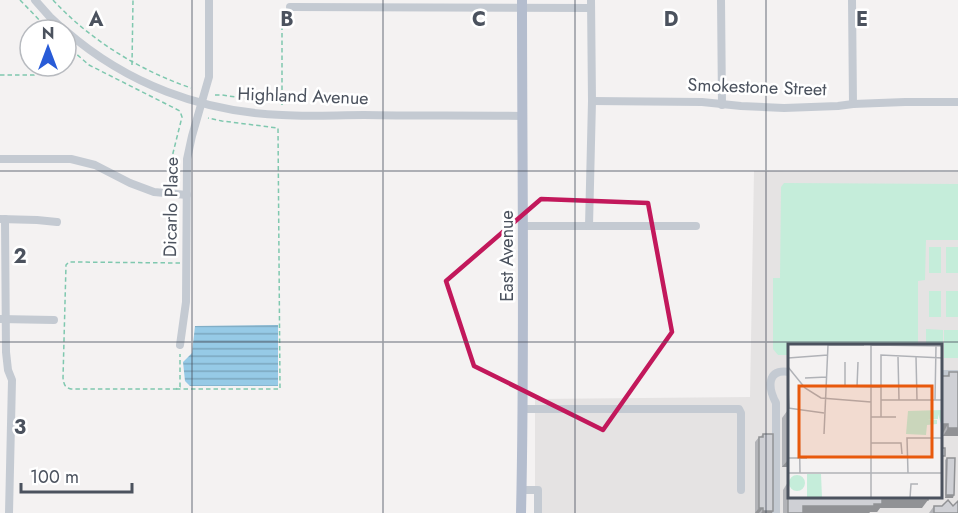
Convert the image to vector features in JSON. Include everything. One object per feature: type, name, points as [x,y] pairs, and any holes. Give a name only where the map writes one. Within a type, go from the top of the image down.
[{"type":"main road","name":"East Avenue","points":[[521,513],[522,4]]},
{"type":"street","name":"Highland Avenue","points":[[35,0],[51,18]]},
{"type":"street","name":"Dicarlo Place","points":[[180,345],[186,302],[187,159],[209,77],[209,0]]},
{"type":"street","points":[[721,0],[722,105]]},
{"type":"street","points":[[852,0],[853,104]]},
{"type":"street","points":[[286,9],[333,3],[591,4],[592,101],[589,226]]},
{"type":"street","name":"Highland Avenue","points":[[78,42],[93,54],[164,92],[201,104],[230,110],[284,116],[523,116]]},
{"type":"street","name":"Smokestone Street","points":[[592,101],[702,102],[784,108],[905,102],[958,102]]},
{"type":"street","points":[[0,159],[71,159],[94,165],[154,192],[187,195]]},
{"type":"street","points":[[9,513],[12,381],[8,370],[3,320],[3,219],[57,222]]},
{"type":"street","points":[[523,226],[696,226]]},
{"type":"street","points":[[3,320],[54,320]]},
{"type":"street","points":[[776,513],[776,403],[770,392],[770,383],[775,375],[788,372]]},
{"type":"street","points":[[523,409],[683,411],[739,409],[741,413],[741,490]]},
{"type":"street","points":[[0,420],[11,420]]},
{"type":"street","points":[[522,490],[541,490],[538,513]]},
{"type":"path","points":[[20,0],[35,18]]},
{"type":"path","points":[[53,0],[67,15],[132,64],[191,88]]},
{"type":"path","points":[[132,64],[133,0]]},
{"type":"path","points":[[282,105],[286,9]]},
{"type":"path","points":[[78,55],[89,65],[180,111],[182,117],[173,153],[173,182]]},
{"type":"path","points":[[0,75],[18,75]]},
{"type":"path","points":[[215,95],[270,102],[282,100]]},
{"type":"path","points":[[186,262],[69,262],[66,266],[63,378],[66,387],[71,389],[280,389],[278,128],[208,118]]},
{"type":"path","points":[[176,389],[180,387],[180,345]]},
{"type":"highlighted area","points":[[541,199],[648,203],[672,332],[603,430],[474,366],[446,281]]},
{"type":"shaded area","points":[[754,171],[958,172],[958,513],[535,513],[535,399],[750,397]]},
{"type":"green space","points":[[784,183],[958,184],[958,240],[926,240],[925,280],[918,281],[918,344],[788,344],[788,355],[778,355],[773,349],[773,278],[780,278],[781,187]]},
{"type":"green space","points":[[929,247],[941,247],[941,273],[929,273]]},
{"type":"green space","points":[[946,247],[958,247],[958,273],[946,273]]},
{"type":"green space","points":[[929,291],[941,291],[941,317],[929,317]]},
{"type":"green space","points":[[946,291],[958,291],[958,317],[946,317]]},
{"type":"green space","points":[[926,329],[943,330],[943,344],[926,344]]},
{"type":"green space","points":[[944,330],[958,330],[958,358],[944,358]]},
{"type":"water","points":[[278,325],[278,386],[190,386],[185,381],[183,362],[192,353],[195,326]]},
{"type":"building","points":[[949,372],[958,372],[958,428],[948,428],[948,424],[943,424],[943,376],[949,376]]},
{"type":"building","points":[[763,434],[773,434],[773,511],[763,511],[763,508],[759,508],[759,437],[763,437]]},
{"type":"building","points":[[947,458],[955,458],[954,495],[946,495]]},
{"type":"building","points":[[788,498],[928,498],[928,500],[882,500],[882,504],[874,504],[874,506],[803,506],[803,513],[788,513]]},
{"type":"building","points":[[948,500],[953,506],[958,501],[958,513],[934,513],[934,506],[942,506]]}]
